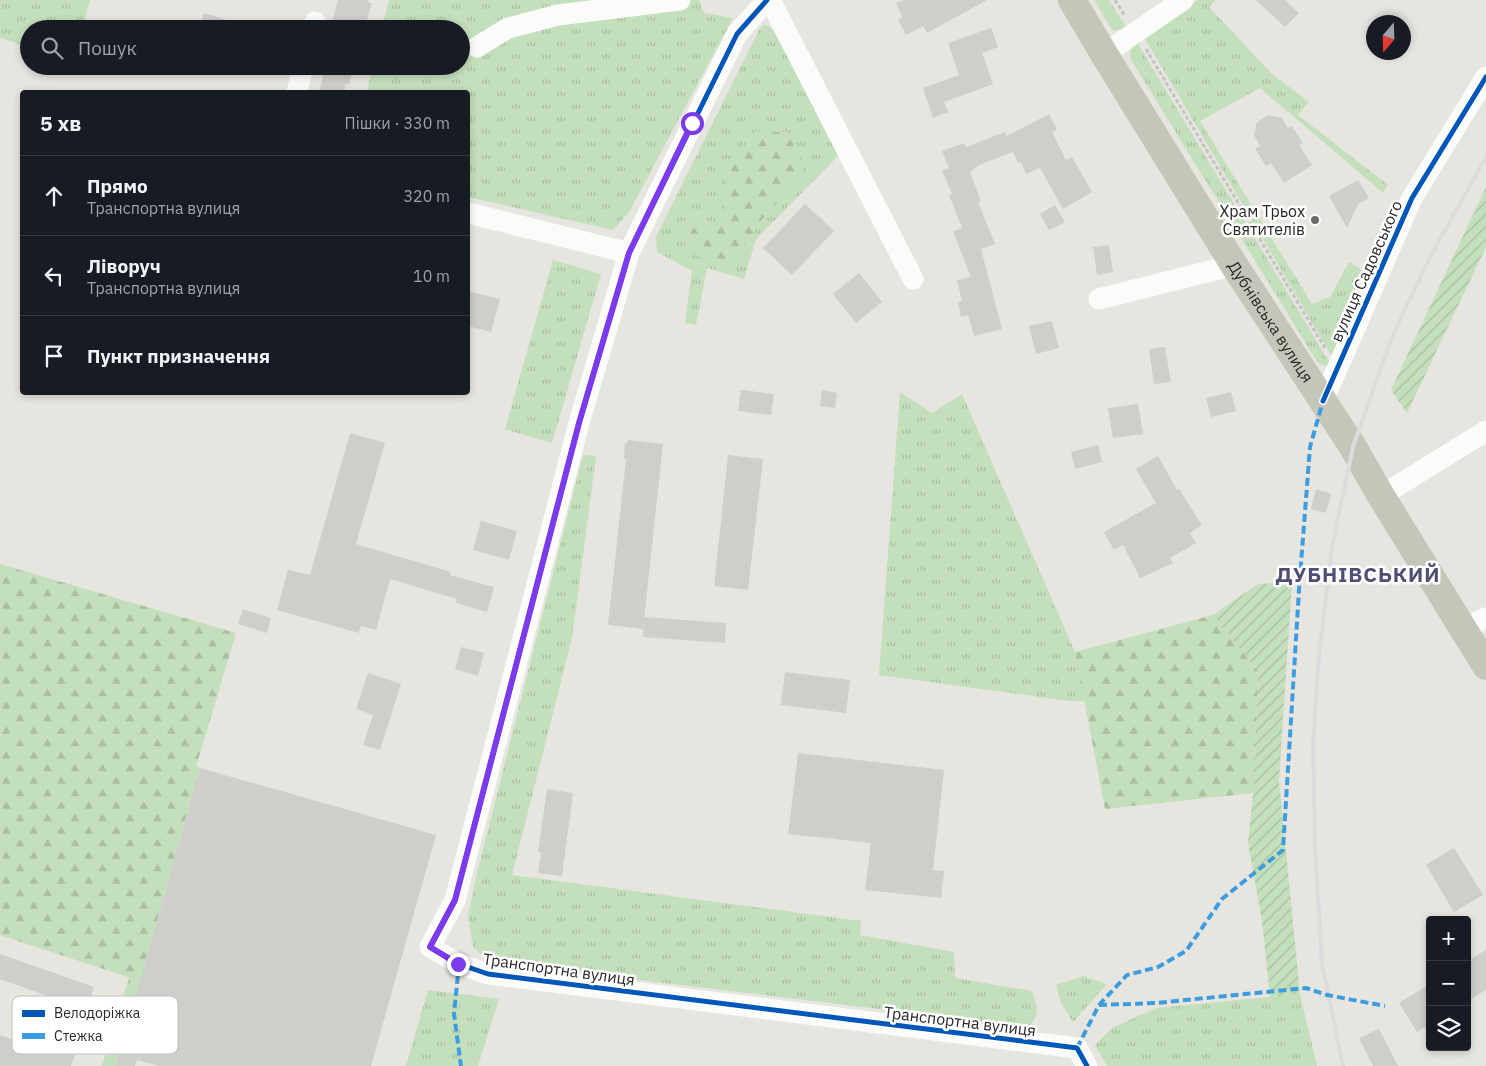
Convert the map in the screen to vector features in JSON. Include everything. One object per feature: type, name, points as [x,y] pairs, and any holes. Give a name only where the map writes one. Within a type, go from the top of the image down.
[{"type":"main road","name":"Дубнівська вулиця","points":[[1072,0],[1234,265],[1353,447],[1381,496],[1475,623],[1486,666]]},
{"type":"street","points":[[477,47],[508,28],[558,15],[680,0]]},
{"type":"street","points":[[768,0],[913,279]]},
{"type":"street","name":"Транспортна вулиця","points":[[768,0],[737,34],[629,253],[575,440],[455,900],[430,947],[458,964],[488,974],[1077,1048],[1087,1066]]},
{"type":"street","points":[[1104,54],[1183,0]]},
{"type":"street","points":[[297,90],[301,75]]},
{"type":"street","name":"вулиця Садовського","points":[[1323,401],[1412,198],[1486,77]]},
{"type":"street","points":[[470,213],[629,253]]},
{"type":"street","points":[[1099,298],[1234,265]]},
{"type":"street","points":[[1381,496],[1486,432]]},
{"type":"path","points":[[1136,33],[1337,368]]},
{"type":"green space","points":[[0,0],[90,0],[84,20],[20,20],[20,44],[0,38]]},
{"type":"green space","points":[[389,0],[699,0],[704,13],[733,18],[629,212],[613,230],[470,197],[470,90],[367,90],[371,75],[470,75],[470,20],[384,20]]},
{"type":"green space","points":[[1094,0],[1109,0],[1127,29],[1112,30]]},
{"type":"green space","points":[[1198,0],[1216,0],[1209,7],[1272,74],[1309,102],[1298,115],[1388,185],[1383,193],[1260,88],[1200,121],[1312,304],[1330,297],[1349,262],[1362,270],[1333,358],[1144,37]]},
{"type":"green space","points":[[763,25],[769,26],[774,31],[840,154],[756,239],[744,279],[707,268],[696,325],[685,323],[692,271],[657,252],[656,237]]},
{"type":"green space","points":[[1137,42],[1331,365],[1325,366],[1318,363],[1130,58],[1131,49]]},
{"type":"green space","points":[[756,131],[787,132],[801,157],[804,172],[760,222],[744,245],[740,261],[717,263],[705,260],[687,247],[688,236],[694,228],[719,228],[728,216],[721,190],[738,155]]},
{"type":"green space","points":[[1486,187],[1486,247],[1407,413],[1391,390]]},
{"type":"green space","points":[[553,260],[601,274],[552,443],[505,429]]},
{"type":"green space","points":[[900,392],[932,413],[962,394],[1075,652],[1085,701],[1070,701],[879,675]]},
{"type":"green space","points":[[583,455],[596,456],[572,638],[512,875],[861,921],[860,935],[954,952],[955,978],[1032,991],[1037,1014],[1029,1027],[489,962],[473,947],[468,916],[476,877]]},
{"type":"green space","points":[[0,564],[236,633],[196,766],[200,768],[140,981],[0,935]]},
{"type":"green space","points":[[1292,582],[1279,781],[1300,994],[1270,997],[1262,921],[1248,843],[1253,793],[1258,671],[1213,615],[1258,584]]},
{"type":"green space","points":[[1213,615],[1258,671],[1253,793],[1105,809],[1075,652]]},
{"type":"green space","points":[[1084,976],[1107,984],[1073,1022],[1061,1003],[1056,985]]},
{"type":"green space","points":[[129,977],[140,981],[136,996],[123,996]]},
{"type":"green space","points":[[428,990],[499,999],[478,1066],[406,1066]]},
{"type":"green space","points":[[1300,994],[1317,1066],[1107,1066],[1095,1045],[1112,1028],[1156,1008]]},
{"type":"green space","points":[[106,1054],[119,1054],[116,1066],[102,1066]]},
{"type":"building","points":[[338,0],[369,0],[368,3],[372,3],[367,20],[332,20]]},
{"type":"building","points":[[904,0],[987,0],[927,33],[923,26],[906,35],[898,19],[902,17],[896,3]]},
{"type":"building","points":[[1256,0],[1285,0],[1299,13],[1285,27]]},
{"type":"building","points":[[204,13],[227,20],[202,20]]},
{"type":"building","points":[[991,28],[998,47],[982,53],[993,84],[944,102],[948,112],[933,118],[923,88],[959,75],[948,43]]},
{"type":"building","points":[[324,75],[352,75],[349,85],[346,84],[344,90],[320,90]]},
{"type":"building","points":[[1049,114],[1057,129],[1052,132],[1066,160],[1072,157],[1092,192],[1063,209],[1040,168],[1026,174],[1021,162],[1018,163],[1013,152],[979,165],[970,172],[981,201],[978,202],[995,244],[981,249],[1002,329],[974,336],[968,315],[961,317],[958,302],[962,301],[957,280],[971,277],[953,231],[962,228],[949,195],[952,194],[942,170],[949,168],[942,151],[964,143],[966,147],[1005,132],[1007,136]]},
{"type":"building","points":[[1268,115],[1282,118],[1288,128],[1292,126],[1303,143],[1299,145],[1312,165],[1284,183],[1271,163],[1266,166],[1255,149],[1260,146],[1254,135],[1257,122]]},
{"type":"building","points":[[1358,180],[1369,198],[1358,204],[1347,228],[1329,196]]},
{"type":"building","points":[[805,204],[834,231],[792,275],[763,248]]},
{"type":"building","points":[[1055,205],[1065,222],[1049,230],[1040,214]]},
{"type":"building","points":[[1109,245],[1113,272],[1097,275],[1093,247]]},
{"type":"building","points":[[859,273],[882,302],[856,323],[833,294]]},
{"type":"building","points":[[470,292],[500,299],[491,332],[470,327]]},
{"type":"building","points":[[1052,321],[1059,348],[1036,354],[1029,326]]},
{"type":"building","points":[[1165,347],[1171,382],[1154,384],[1149,349]]},
{"type":"building","points":[[741,390],[774,394],[771,415],[738,411]]},
{"type":"building","points":[[822,390],[837,393],[835,408],[820,406]]},
{"type":"building","points":[[1231,392],[1236,411],[1211,417],[1206,398]]},
{"type":"building","points":[[1138,404],[1143,434],[1113,438],[1108,408]]},
{"type":"building","points":[[350,433],[385,443],[356,544],[451,572],[450,575],[494,587],[487,612],[456,603],[457,599],[390,579],[376,630],[361,626],[359,633],[277,610],[288,570],[310,575]]},
{"type":"building","points":[[628,440],[663,444],[643,629],[608,625],[626,459],[624,459],[625,443],[628,443]]},
{"type":"building","points":[[1098,445],[1102,462],[1075,469],[1071,452]]},
{"type":"building","points":[[728,455],[763,459],[748,590],[714,586]]},
{"type":"building","points":[[1158,456],[1177,490],[1179,489],[1202,525],[1190,533],[1196,543],[1170,558],[1173,563],[1140,578],[1123,545],[1114,550],[1104,532],[1156,503],[1136,469]]},
{"type":"building","points":[[1316,489],[1331,494],[1326,513],[1311,509]]},
{"type":"building","points":[[481,521],[517,531],[509,560],[473,550]]},
{"type":"building","points":[[243,609],[271,618],[267,633],[238,624]]},
{"type":"building","points":[[644,617],[726,623],[725,643],[643,637]]},
{"type":"building","points":[[461,647],[484,653],[478,676],[455,669]]},
{"type":"building","points":[[785,672],[850,680],[846,713],[781,705]]},
{"type":"building","points":[[368,673],[401,684],[380,750],[363,745],[373,715],[356,709]]},
{"type":"building","points":[[798,753],[944,770],[933,870],[944,871],[941,898],[865,890],[871,843],[788,834]]},
{"type":"building","points":[[200,768],[436,835],[371,1066],[159,1066],[137,1060],[135,1066],[116,1066],[119,1054],[178,1054],[178,996],[136,996]]},
{"type":"building","points":[[547,789],[573,793],[562,876],[538,873],[541,852],[538,852]]},
{"type":"building","points":[[1454,848],[1483,895],[1454,912],[1426,865]]},
{"type":"building","points":[[1486,950],[1486,990],[1471,999],[1471,961],[1471,959]]},
{"type":"building","points":[[0,954],[94,987],[91,996],[47,996],[0,979]]},
{"type":"building","points":[[1426,986],[1426,1026],[1417,1032],[1399,1003]]},
{"type":"building","points":[[1379,1029],[1398,1066],[1373,1066],[1359,1038]]},
{"type":"building","points":[[0,1035],[12,1039],[12,1054],[75,1055],[71,1066],[0,1066]]},
{"type":"railway","points":[[1343,1066],[1322,964],[1315,847],[1313,743],[1319,655],[1332,547],[1353,447],[1392,337],[1429,259],[1486,157]]},
{"type":"marked path","points":[[1077,1048],[1099,1005],[1127,975],[1158,967],[1186,951],[1222,899],[1283,850],[1310,447],[1323,401]]},
{"type":"marked path","points":[[459,964],[454,1014],[461,1066]]},
{"type":"marked path","points":[[1099,1005],[1156,1003],[1306,988],[1327,995],[1385,1006]]},
{"type":"cycle path","points":[[767,0],[737,34],[629,253],[579,423],[455,900],[430,947],[459,964],[488,974],[1077,1048],[1087,1066]]},
{"type":"cycle path","points":[[1323,401],[1412,198],[1486,77]]},
{"type":"place","name":"Храм Трьох Святителів","points":[[1315,220]]},
{"type":"district","name":"ДУБНІВСЬКИЙ","points":[[1358,575]]},
{"type":"route","points":[[458,964],[430,947],[455,900],[579,423],[629,253],[692,123]]}]
